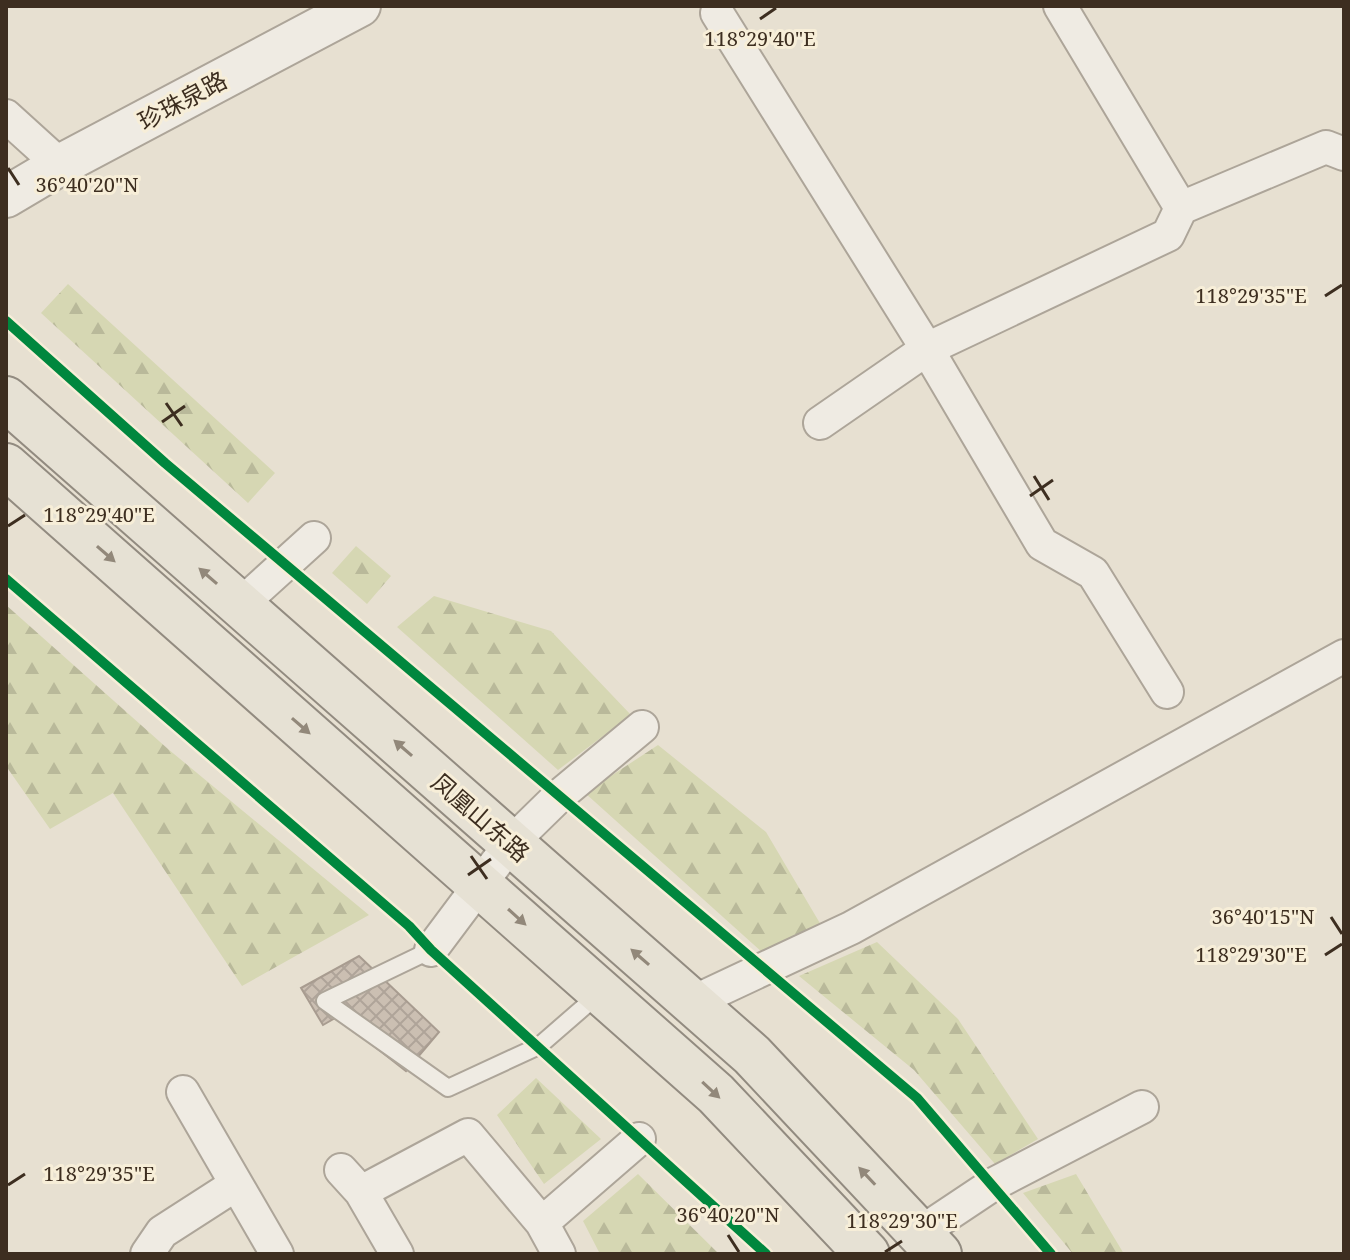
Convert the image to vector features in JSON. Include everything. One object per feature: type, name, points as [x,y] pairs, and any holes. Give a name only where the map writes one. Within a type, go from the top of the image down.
[{"type":"main road","name":"凤凰山东路","points":[[6,399],[752,1055],[929,1243]]},
{"type":"main road","points":[[6,466],[716,1094],[867,1254]]},
{"type":"street","name":"珍珠泉路","points":[[6,197],[60,165],[360,6]]},
{"type":"street","points":[[1060,6],[1181,208]]},
{"type":"street","points":[[717,13],[927,349],[1042,544],[1093,573],[1167,692]]},
{"type":"street","points":[[6,116],[60,165]]},
{"type":"street","points":[[820,423],[927,349],[1168,235],[1181,208],[1326,147],[1344,154]]},
{"type":"street","points":[[240,605],[314,538]]},
{"type":"street","points":[[693,1002],[851,928],[1344,656]]},
{"type":"street","points":[[431,950],[511,843],[559,796],[642,727]]},
{"type":"street","points":[[183,1092],[277,1254]]},
{"type":"street","points":[[929,1243],[992,1185],[1142,1107]]},
{"type":"street","points":[[397,1254],[351,1181],[468,1135],[542,1223],[559,1254]]},
{"type":"street","points":[[542,1223],[639,1139]]},
{"type":"street","points":[[147,1254],[162,1232],[235,1185]]},
{"type":"lane","points":[[431,950],[325,1001],[448,1088],[539,1046],[601,992]]},
{"type":"green space","points":[[68,284],[275,473],[248,503],[41,313]]},
{"type":"green space","points":[[356,546],[391,576],[367,604],[332,573]]},
{"type":"green space","points":[[434,596],[551,631],[631,715],[558,770],[397,627]]},
{"type":"green space","points":[[6,605],[168,749],[369,915],[242,986],[113,793],[50,829],[6,766]]},
{"type":"green space","points":[[658,745],[766,832],[821,925],[763,953],[585,793]]},
{"type":"green space","points":[[877,942],[958,1019],[1038,1139],[995,1164],[914,1070],[799,976]]},
{"type":"green space","points":[[536,1078],[601,1139],[544,1184],[497,1115]]},
{"type":"green space","points":[[638,1174],[719,1254],[600,1254],[583,1221]]},
{"type":"green space","points":[[1076,1174],[1124,1254],[1073,1254],[1023,1193]]},
{"type":"building","points":[[359,956],[439,1032],[406,1071],[337,1017],[323,1025],[301,988]]},
{"type":"cycle path","points":[[6,321],[165,463],[917,1098],[1051,1254]]},
{"type":"cycle path","points":[[6,579],[409,926],[431,950],[766,1254]]}]
